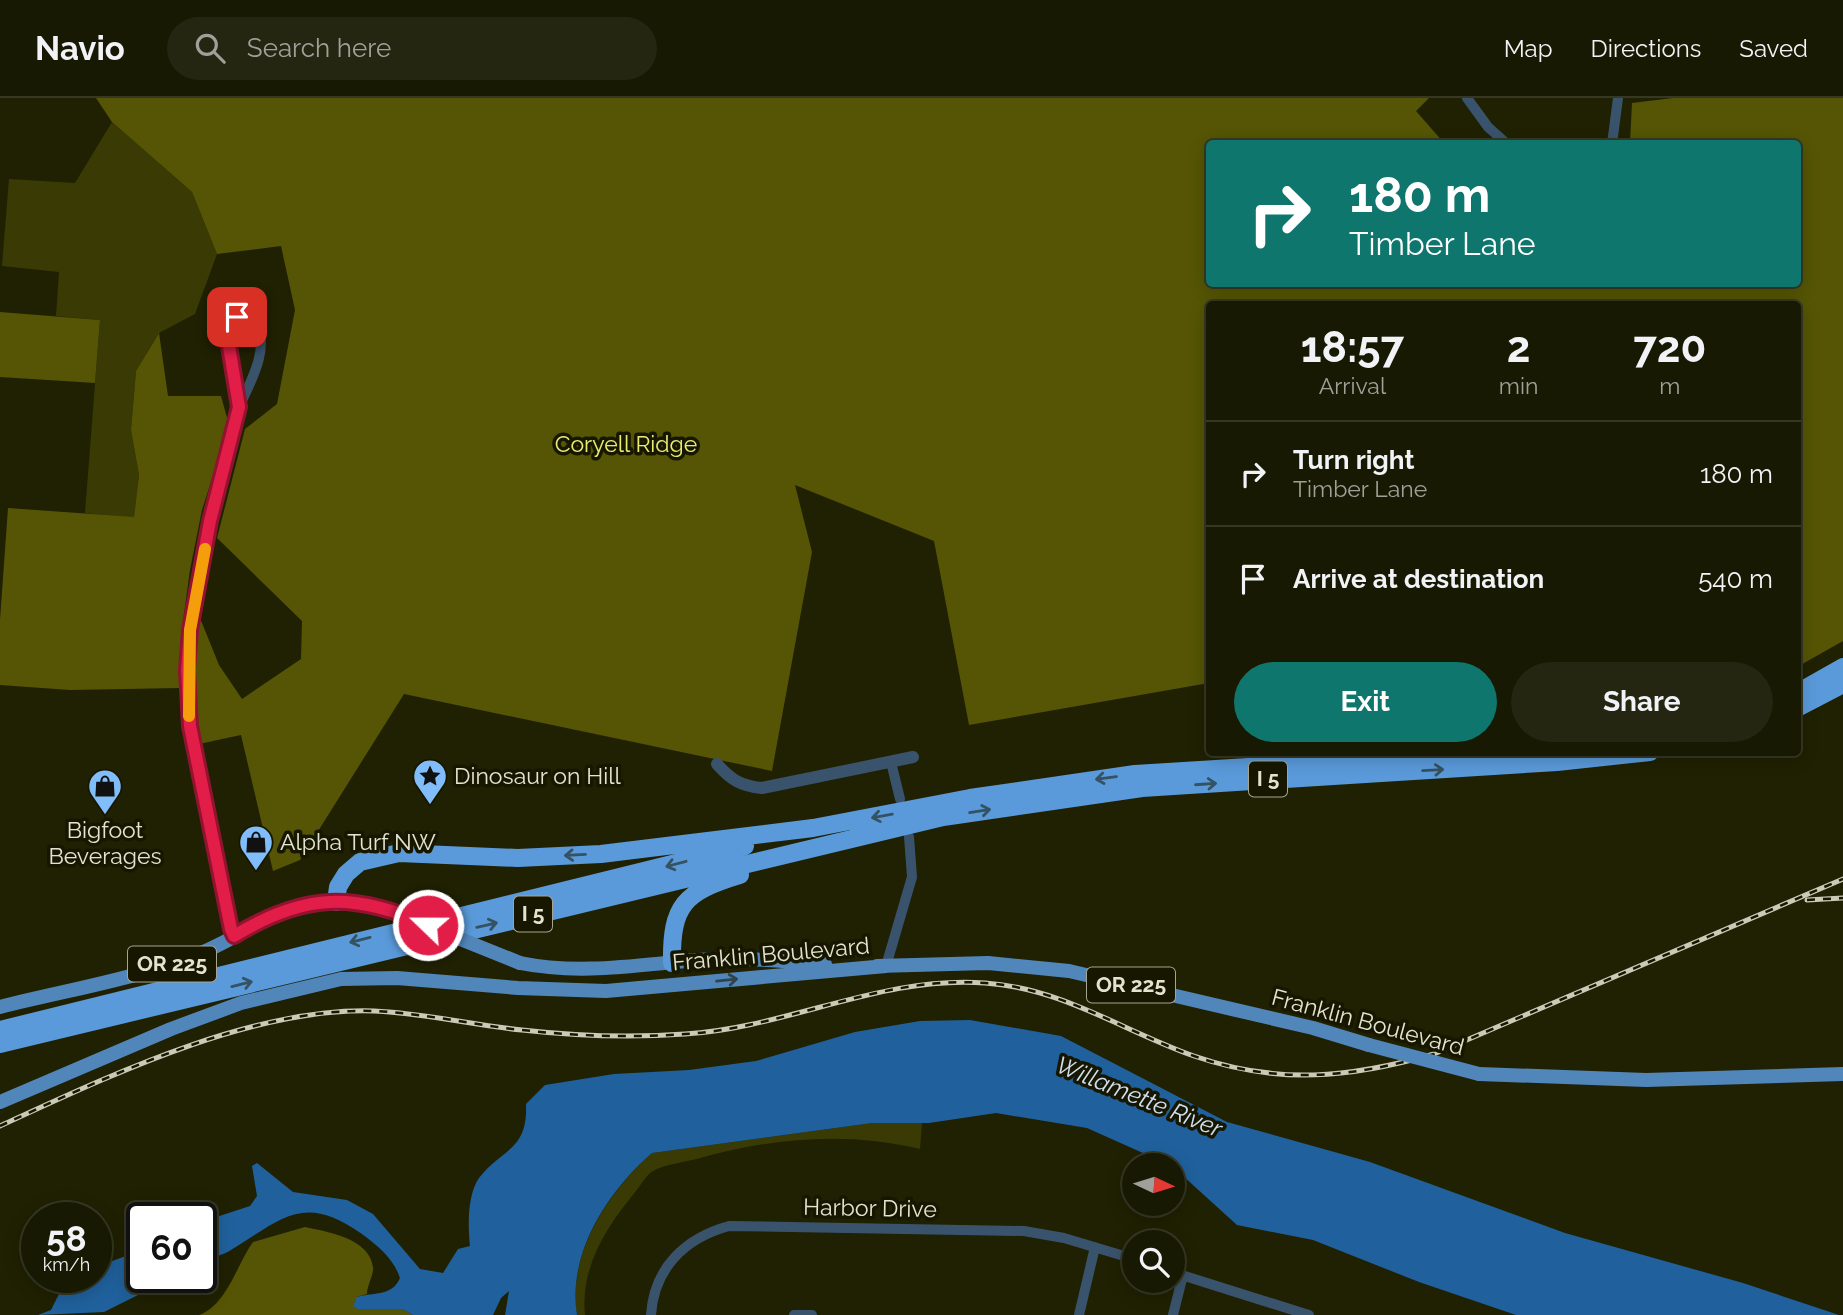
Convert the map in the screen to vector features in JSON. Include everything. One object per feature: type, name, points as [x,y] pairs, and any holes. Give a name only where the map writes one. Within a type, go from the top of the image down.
[{"type":"highway","points":[[1801,691],[1843,667]]},
{"type":"highway","points":[[1801,706],[1843,684]]},
{"type":"highway","name":"I 5","points":[[0,1030],[813,828],[970,798],[1135,774],[1427,756]]},
{"type":"highway","name":"I 5","points":[[0,1044],[889,829],[1044,800],[1142,788],[1557,762],[1613,756]]},
{"type":"highway","points":[[337,902],[338,887],[346,874],[360,862],[378,856],[399,853],[518,858],[601,854],[813,828]]},
{"type":"highway","points":[[672,963],[672,926],[687,900],[699,891],[723,880],[889,829]]},
{"type":"main road","name":"OR 225","points":[[0,1007],[176,963],[234,936],[262,919],[312,903],[362,902],[381,907],[520,963],[565,970],[607,970],[672,963]]},
{"type":"main road","name":"Franklin Boulevard","points":[[659,987],[669,979],[672,963],[739,958],[886,966]]},
{"type":"main road","name":"Franklin Boulevard","points":[[0,1102],[171,1029],[241,1003],[341,979],[397,978],[518,988],[606,991],[886,966],[988,963],[1066,971],[1313,1028],[1479,1074],[1646,1080],[1843,1074]]},
{"type":"street","points":[[1467,98],[1488,127],[1503,140]]},
{"type":"street","points":[[1613,140],[1618,98]]},
{"type":"street","points":[[234,936],[190,726],[187,670],[190,630],[210,521],[239,407],[257,368],[261,343],[256,321],[246,316],[232,320],[227,334],[239,407]]},
{"type":"street","points":[[717,764],[730,779],[744,786],[762,788],[913,757]]},
{"type":"street","points":[[891,762],[900,799]]},
{"type":"street","name":"Franklin Boulevard","points":[[886,966],[912,877],[909,837]]},
{"type":"street","name":"Harbor Drive","points":[[651,1315],[654,1291],[676,1254],[709,1231],[729,1226],[1024,1231],[1122,1255]]},
{"type":"street","points":[[1079,1315],[1095,1247]]},
{"type":"street","points":[[1185,1276],[1276,1310],[1309,1315]]},
{"type":"street","points":[[1174,1315],[1179,1293]]},
{"type":"street","points":[[794,1315],[812,1315]]},
{"type":"shaded area","points":[[112,122],[192,192],[217,254],[195,314],[159,333],[136,371],[131,430],[139,475],[134,518],[85,513],[100,320],[56,316],[59,272],[2,266],[9,179],[75,183]]},
{"type":"shaded area","points":[[872,1123],[922,1123],[920,1149],[865,1140],[810,1139],[727,1151],[653,1171],[615,1218],[598,1248],[587,1280],[585,1315],[577,1315],[578,1269],[594,1226],[620,1186],[652,1153]]},
{"type":"green space","name":"Coryell Ridge","points":[[96,98],[1429,98],[1416,111],[1441,140],[1206,140],[1206,287],[1801,287],[1801,140],[1630,140],[1632,103],[1673,98],[1843,98],[1843,641],[1801,665],[1801,301],[1206,301],[1206,684],[969,725],[934,541],[795,485],[812,552],[772,771],[404,694],[300,860],[273,871],[241,735],[199,744],[194,670],[200,618],[219,665],[242,699],[301,659],[302,621],[217,538],[245,429],[277,404],[295,310],[281,246],[217,254],[192,192],[112,122]]},
{"type":"green space","points":[[0,312],[100,320],[95,383],[0,377]]},
{"type":"green space","points":[[159,333],[168,396],[221,396],[229,425],[202,510],[190,570],[181,636],[180,688],[70,690],[0,685],[0,620],[8,508],[134,517],[139,475],[131,430],[136,371]]},
{"type":"green space","points":[[305,1227],[346,1238],[364,1249],[370,1257],[373,1270],[367,1294],[357,1297],[402,1309],[413,1315],[199,1315],[209,1310],[224,1293],[253,1242]]},
{"type":"water","name":"Willamette River","points":[[970,1020],[1061,1036],[1227,1122],[1370,1162],[1565,1233],[1743,1283],[1839,1315],[1516,1315],[1419,1282],[1313,1240],[1237,1225],[1185,1178],[1185,1153],[1143,1153],[1087,1128],[996,1113],[929,1123],[872,1123],[652,1153],[635,1169],[606,1205],[584,1247],[578,1269],[577,1315],[505,1315],[509,1291],[501,1298],[493,1315],[413,1315],[402,1309],[358,1309],[353,1306],[357,1297],[387,1291],[397,1284],[400,1278],[390,1259],[374,1243],[342,1221],[324,1214],[308,1212],[279,1220],[217,1256],[217,1217],[250,1206],[257,1196],[252,1166],[257,1163],[293,1192],[347,1200],[373,1214],[420,1269],[443,1273],[458,1249],[470,1246],[469,1212],[475,1185],[488,1168],[518,1140],[523,1131],[526,1104],[545,1085],[614,1074],[689,1070],[756,1061],[855,1032],[920,1021]]},
{"type":"water","points":[[126,1256],[126,1293],[142,1293],[104,1312],[38,1315],[51,1310],[60,1293],[112,1293],[112,1261]]},
{"type":"railway","points":[[0,1126],[87,1086],[182,1048],[279,1020],[327,1013],[374,1011],[563,1034],[685,1034],[723,1030],[872,994],[947,983],[985,983],[1040,993],[1092,1012],[1168,1046],[1225,1065],[1255,1071],[1314,1075],[1373,1069],[1434,1054],[1843,879]]},
{"type":"railway","points":[[1807,900],[1843,898]]},
{"type":"slow traffic","points":[[189,716],[187,670],[190,630],[205,549]]},
{"type":"place","name":"Dinosaur on Hill","points":[[430,806]]},
{"type":"place","name":"Bigfoot Beverages","points":[[105,816]]},
{"type":"place","name":"Alpha Turf NW","points":[[256,872]]},
{"type":"route","points":[[237,317],[229,325],[227,334],[239,407],[210,521],[190,630],[187,670],[190,726],[231,929],[234,936],[262,919],[285,910],[312,903],[337,902],[362,902],[428,925]]}]
